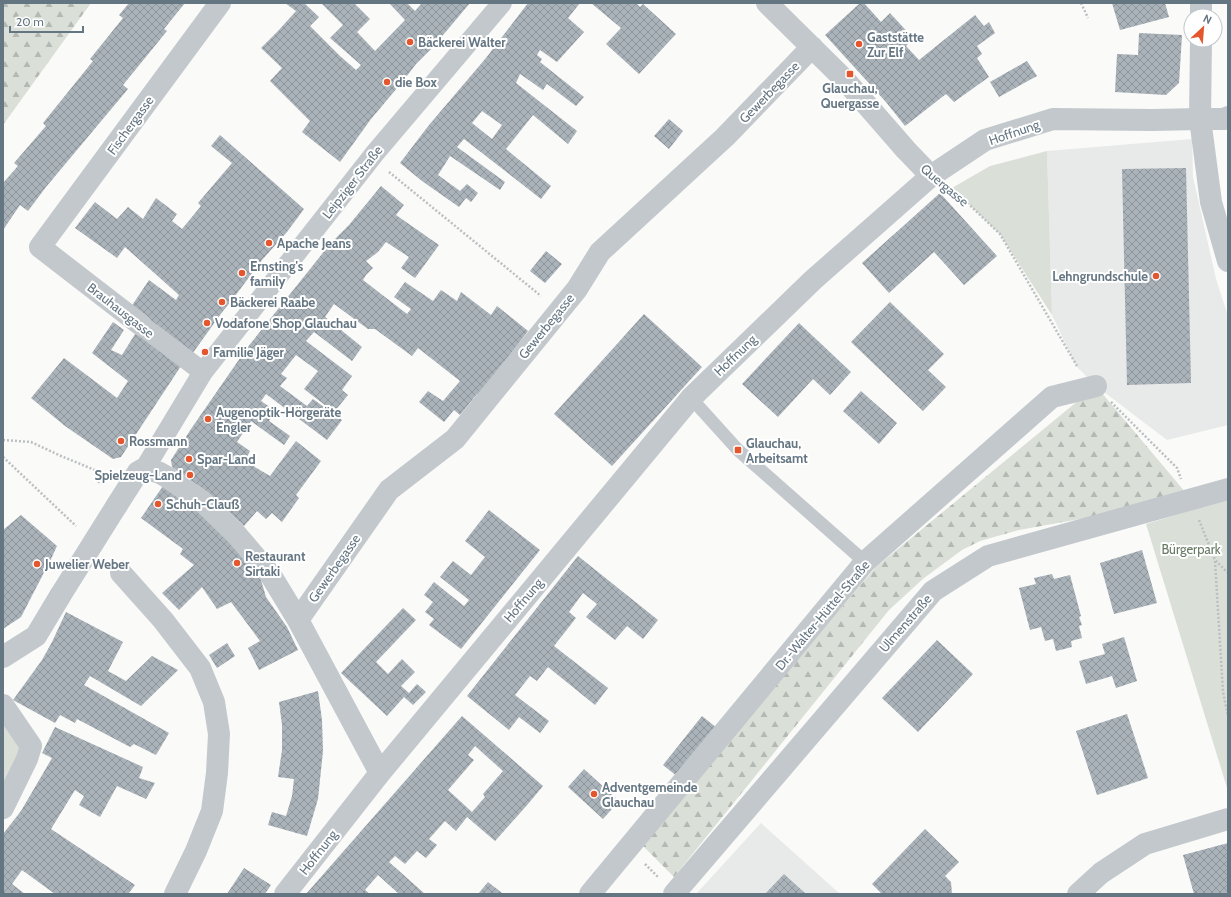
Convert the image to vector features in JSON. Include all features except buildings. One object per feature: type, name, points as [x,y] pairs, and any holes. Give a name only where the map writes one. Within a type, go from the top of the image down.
[{"type":"street","name":"Fischergasse","points":[[40,247],[220,3]]},
{"type":"street","name":"Leipziger Straße","points":[[145,468],[203,372],[371,157],[502,3]]},
{"type":"street","name":"Quergasse","points":[[767,3],[845,80],[906,150],[931,176]]},
{"type":"street","name":"Gewerbegasse","points":[[298,620],[389,490],[455,439],[577,289],[600,252],[726,137],[812,47]]},
{"type":"street","points":[[1201,48],[1200,119],[1211,202],[1228,261]]},
{"type":"street","name":"Hoffnung","points":[[285,894],[380,773],[691,398],[813,280],[931,176],[985,140],[1053,118],[1152,120],[1225,119],[1228,117]]},
{"type":"street","name":"Brauhausgasse","points":[[40,247],[203,372]]},
{"type":"street","name":"Dr.-Walter-Hüttel-Straße","points":[[590,894],[865,562],[1052,397],[1096,386]]},
{"type":"street","points":[[3,657],[36,636],[138,472],[145,468],[167,476],[204,503],[236,534],[270,574],[298,620],[380,773]]},
{"type":"street","name":"Ulmenstraße","points":[[674,894],[933,591],[988,556],[1228,489]]},
{"type":"street","points":[[121,573],[163,620],[200,668],[214,702],[219,734],[217,773],[212,811],[196,851],[176,894]]},
{"type":"street","points":[[3,705],[31,746],[27,759],[3,808]]},
{"type":"street","points":[[1078,894],[1101,873],[1145,844],[1228,819]]},
{"type":"lane","points":[[691,398],[738,450],[865,562]]},
{"type":"path","points":[[1081,3],[1088,18]]},
{"type":"path","points":[[371,157],[559,311]]},
{"type":"path","name":"Quergasse","points":[[931,176],[952,188],[1000,234],[1076,366],[1177,468],[1215,560]]},
{"type":"path","points":[[3,440],[31,442],[102,473],[97,481]]},
{"type":"path","points":[[3,457],[77,527]]},
{"type":"path","points":[[1215,560],[1228,573]]},
{"type":"path","points":[[1215,560],[1223,692],[1228,716]]},
{"type":"path","points":[[629,847],[674,894]]},
{"type":"shaded area","points":[[1192,139],[1193,177],[1216,279],[1228,316],[1228,425],[1167,440],[1096,386],[1076,366],[1052,315],[1047,151]]},
{"type":"shaded area","points":[[761,823],[840,894],[696,894]]},
{"type":"green space","points":[[3,3],[91,3],[3,125]]},
{"type":"green space","points":[[1047,151],[1052,315],[1000,234],[952,188],[990,166]]},
{"type":"green space","points":[[1096,386],[1191,499],[1019,530],[980,541],[962,550],[924,578],[889,610],[674,877],[641,844],[876,567]]},
{"type":"green space","name":"Bürgerpark","points":[[1228,499],[1228,791],[1146,524]]},
{"type":"green space","points":[[3,722],[23,749],[3,786]]},
{"type":"place","name":"Bäckerei Walter","points":[[410,42]]},
{"type":"place","name":"Gaststätte Zur Elf","points":[[859,44]]},
{"type":"place","name":"Glauchau, Quergasse","points":[[850,74]]},
{"type":"place","name":"die Box","points":[[387,82]]},
{"type":"place","name":"Apache Jeans","points":[[269,243]]},
{"type":"place","name":"Ernsting's family","points":[[242,273]]},
{"type":"place","name":"Lehngrundschule","points":[[1156,276]]},
{"type":"place","name":"Bäckerei Raabe","points":[[222,302]]},
{"type":"place","name":"Vodafone Shop Glauchau","points":[[207,323]]},
{"type":"place","name":"Familie Jäger","points":[[205,352]]},
{"type":"place","name":"Augenoptik-Hörgeräte Engler","points":[[208,419]]},
{"type":"place","name":"Rossmann","points":[[121,441]]},
{"type":"place","name":"Glauchau, Arbeitsamt","points":[[738,450]]},
{"type":"place","name":"Spar-Land","points":[[189,459]]},
{"type":"place","name":"Spielzeug-Land","points":[[190,475]]},
{"type":"place","name":"Schuh-Clauß","points":[[158,504]]},
{"type":"place","name":"Restaurant Sirtaki","points":[[237,563]]},
{"type":"place","name":"Juwelier Weber","points":[[37,564]]},
{"type":"place","name":"Adventgemeinde Glauchau","points":[[594,794]]}]
